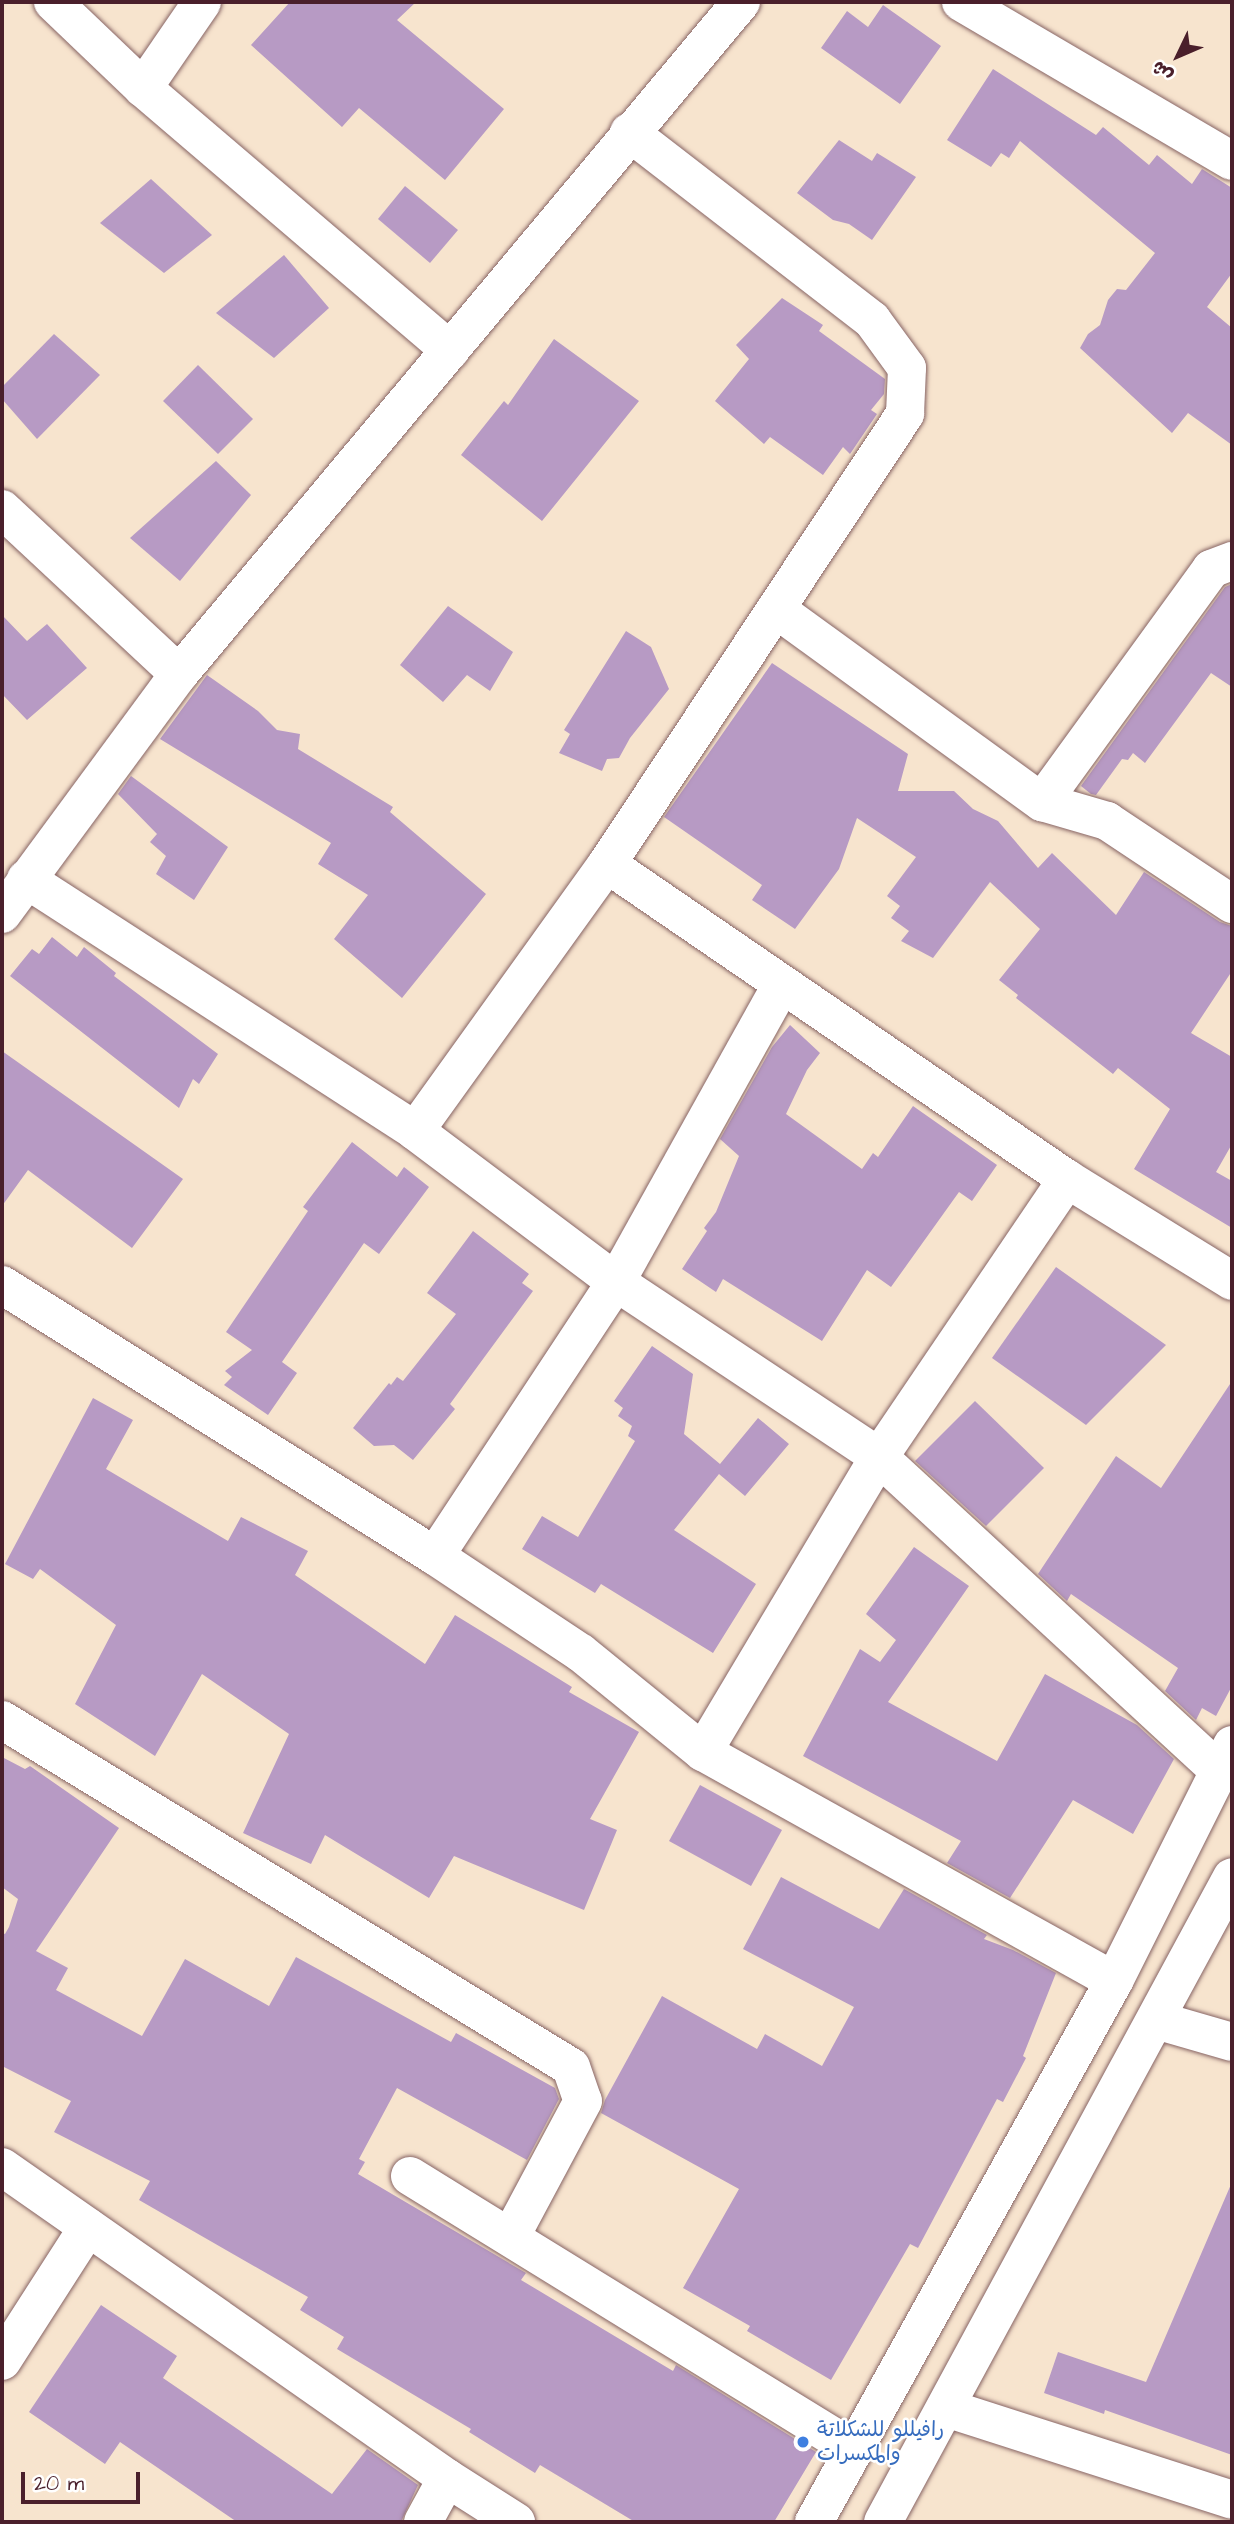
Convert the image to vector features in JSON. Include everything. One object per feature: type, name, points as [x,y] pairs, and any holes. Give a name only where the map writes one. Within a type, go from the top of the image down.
[{"type":"street","points":[[53,2],[143,88],[450,350]]},
{"type":"street","points":[[143,88],[202,2]]},
{"type":"street","points":[[2,914],[179,674],[629,132],[741,2]]},
{"type":"street","points":[[961,2],[1232,162]]},
{"type":"street","points":[[415,1131],[607,864],[905,414],[907,368],[872,320],[629,132]]},
{"type":"street","points":[[2,509],[179,674]]},
{"type":"street","points":[[1042,802],[1211,569],[1232,561]]},
{"type":"street","points":[[776,609],[1042,802],[1107,821],[1232,904]]},
{"type":"street","points":[[607,864],[781,986],[1067,1179],[1232,1281]]},
{"type":"street","points":[[26,879],[415,1131],[616,1282],[878,1457],[1225,1758],[1114,1981],[814,2522]]},
{"type":"street","points":[[435,1556],[616,1282],[781,986]]},
{"type":"street","points":[[703,1752],[878,1457],[1067,1179]]},
{"type":"street","points":[[2,1285],[435,1556],[581,1653],[703,1752],[1114,1981]]},
{"type":"street","points":[[2,1720],[571,2067],[583,2101],[511,2236]]},
{"type":"street","points":[[883,2522],[1232,1877]]},
{"type":"street","points":[[1156,2020],[1232,2042]]},
{"type":"street","points":[[2,2167],[447,2478],[516,2522]]},
{"type":"street","points":[[410,2176],[853,2449]]},
{"type":"street","points":[[2,2361],[88,2227]]},
{"type":"street","points":[[946,2408],[1232,2500]]},
{"type":"street","points":[[423,2522],[447,2478]]},
{"type":"building","points":[[290,2],[416,2],[397,20],[504,109],[445,180],[359,108],[342,127],[251,45]]},
{"type":"building","points":[[883,5],[941,46],[900,104],[821,48],[847,11],[868,27]]},
{"type":"building","points":[[993,69],[1096,135],[1103,127],[1149,165],[1157,155],[1192,184],[1202,169],[1232,188],[1232,273],[1207,307],[1232,328],[1232,445],[1188,413],[1172,433],[1080,348],[1088,334],[1100,325],[1108,300],[1117,289],[1126,290],[1155,253],[1020,141],[1009,158],[1001,153],[991,167],[947,140]]},
{"type":"building","points":[[839,140],[872,161],[877,153],[916,177],[872,240],[849,224],[833,220],[797,193]]},
{"type":"building","points":[[151,179],[212,235],[164,273],[100,223]]},
{"type":"building","points":[[405,186],[458,230],[430,263],[378,219]]},
{"type":"building","points":[[284,255],[329,308],[274,358],[216,313]]},
{"type":"building","points":[[782,298],[823,325],[819,331],[885,379],[884,394],[871,410],[877,414],[850,454],[843,447],[823,475],[770,437],[764,444],[715,401],[749,359],[736,345]]},
{"type":"building","points":[[54,334],[100,375],[37,439],[2,399],[2,387]]},
{"type":"building","points":[[554,339],[639,401],[542,521],[461,455],[504,401],[508,405]]},
{"type":"building","points":[[198,365],[253,419],[218,454],[163,401]]},
{"type":"building","points":[[216,461],[251,495],[180,581],[130,538]]},
{"type":"building","points":[[1232,584],[1232,687],[1211,673],[1145,763],[1133,753],[1128,760],[1122,759],[1096,795],[1091,794],[1081,786],[1225,587]]},
{"type":"building","points":[[448,606],[513,652],[490,691],[467,675],[443,702],[400,665]]},
{"type":"building","points":[[2,615],[27,641],[47,624],[87,668],[27,720],[2,694]]},
{"type":"building","points":[[626,631],[651,647],[669,689],[630,738],[619,758],[607,759],[602,771],[559,753],[570,734],[564,730]]},
{"type":"building","points":[[772,663],[908,754],[898,791],[954,791],[973,809],[998,821],[1038,868],[1052,853],[1116,915],[1144,872],[1220,922],[1232,926],[1232,971],[1191,1033],[1232,1057],[1232,1144],[1216,1172],[1232,1181],[1232,1228],[1134,1169],[1170,1109],[1118,1068],[1113,1074],[1016,998],[1018,995],[999,980],[1040,929],[990,882],[933,958],[901,941],[909,931],[891,918],[900,906],[887,896],[916,857],[857,818],[839,869],[795,929],[752,900],[762,885],[664,817]]},
{"type":"building","points":[[207,675],[258,711],[277,730],[300,734],[298,749],[393,807],[390,812],[486,894],[402,998],[334,939],[368,895],[318,864],[331,843],[160,739]]},
{"type":"building","points":[[131,776],[228,847],[194,900],[156,874],[166,856],[150,842],[157,834],[118,794]]},
{"type":"building","points":[[52,937],[77,957],[84,947],[116,973],[114,976],[218,1054],[199,1084],[193,1079],[179,1108],[10,976],[32,949],[39,954]]},
{"type":"building","points":[[790,1025],[820,1053],[807,1070],[786,1114],[862,1169],[873,1153],[878,1157],[913,1106],[997,1165],[972,1201],[959,1192],[891,1287],[867,1270],[822,1341],[723,1279],[716,1292],[682,1269],[707,1231],[704,1228],[716,1212],[739,1156],[720,1139],[772,1047]]},
{"type":"building","points":[[2,1051],[183,1179],[132,1248],[28,1170],[2,1206]]},
{"type":"building","points":[[352,1142],[397,1177],[404,1167],[429,1187],[379,1254],[364,1243],[282,1362],[297,1373],[268,1415],[224,1385],[232,1377],[225,1371],[252,1350],[226,1332],[308,1211],[303,1207]]},
{"type":"building","points":[[473,1231],[529,1274],[522,1283],[533,1291],[450,1404],[455,1409],[413,1460],[394,1445],[374,1446],[353,1428],[389,1383],[391,1385],[397,1377],[403,1381],[456,1314],[427,1293]]},
{"type":"building","points":[[1056,1267],[1166,1345],[1086,1425],[992,1358]]},
{"type":"building","points":[[652,1346],[693,1374],[684,1434],[720,1464],[758,1418],[789,1444],[745,1496],[719,1474],[674,1530],[756,1584],[713,1653],[601,1584],[595,1593],[522,1549],[542,1516],[578,1537],[635,1441],[628,1436],[632,1426],[618,1416],[623,1408],[614,1401]]},
{"type":"building","points":[[1232,1381],[1232,1686],[1216,1716],[1202,1708],[1196,1720],[1165,1691],[1178,1668],[1071,1594],[1067,1601],[1038,1574],[1116,1456],[1161,1488]]},
{"type":"building","points":[[93,1398],[133,1420],[106,1469],[228,1541],[241,1517],[308,1551],[295,1575],[425,1664],[455,1615],[572,1687],[569,1692],[639,1732],[590,1819],[617,1830],[584,1910],[454,1856],[429,1898],[325,1835],[311,1864],[243,1833],[289,1734],[202,1674],[155,1756],[75,1704],[116,1625],[40,1569],[33,1579],[5,1564]]},
{"type":"building","points":[[975,1401],[1044,1468],[986,1526],[915,1461]]},
{"type":"building","points":[[914,1547],[969,1586],[888,1702],[997,1761],[1045,1674],[1137,1725],[1174,1759],[1133,1834],[1073,1800],[1010,1898],[947,1863],[961,1841],[803,1756],[860,1649],[880,1662],[896,1640],[866,1614]]},
{"type":"building","points":[[2,1757],[25,1769],[30,1766],[119,1828],[36,1951],[68,1968],[56,1990],[142,2036],[185,1959],[269,2006],[296,1957],[451,2042],[456,2033],[555,2088],[559,2099],[527,2160],[397,2088],[359,2159],[365,2162],[358,2174],[526,2273],[521,2280],[673,2371],[676,2365],[816,2452],[774,2522],[635,2522],[540,2465],[535,2473],[469,2432],[471,2429],[337,2349],[344,2337],[300,2310],[308,2297],[139,2200],[150,2181],[54,2132],[71,2101],[2,2066],[2,1933],[5,1934],[9,1927],[18,1899],[2,1887]]},
{"type":"building","points":[[700,1785],[782,1830],[751,1886],[669,1841]]},
{"type":"building","points":[[781,1877],[879,1929],[904,1889],[987,1935],[984,1939],[1013,1950],[1056,1973],[1023,2056],[1026,2058],[1003,2102],[997,2099],[918,2248],[910,2244],[831,2380],[747,2331],[750,2326],[683,2288],[739,2189],[601,2113],[605,2100],[662,1996],[757,2049],[765,2034],[822,2066],[854,2007],[743,1949]]},
{"type":"building","points":[[1232,2182],[1232,2455],[1105,2410],[1104,2414],[1044,2393],[1058,2352],[1146,2382]]},
{"type":"building","points":[[101,2305],[177,2356],[163,2378],[332,2494],[367,2449],[418,2485],[401,2522],[237,2522],[120,2442],[105,2464],[29,2412]]},
{"type":"place","name":"رافيللو للشكلاتة والمكسرات","points":[[803,2442]]}]
